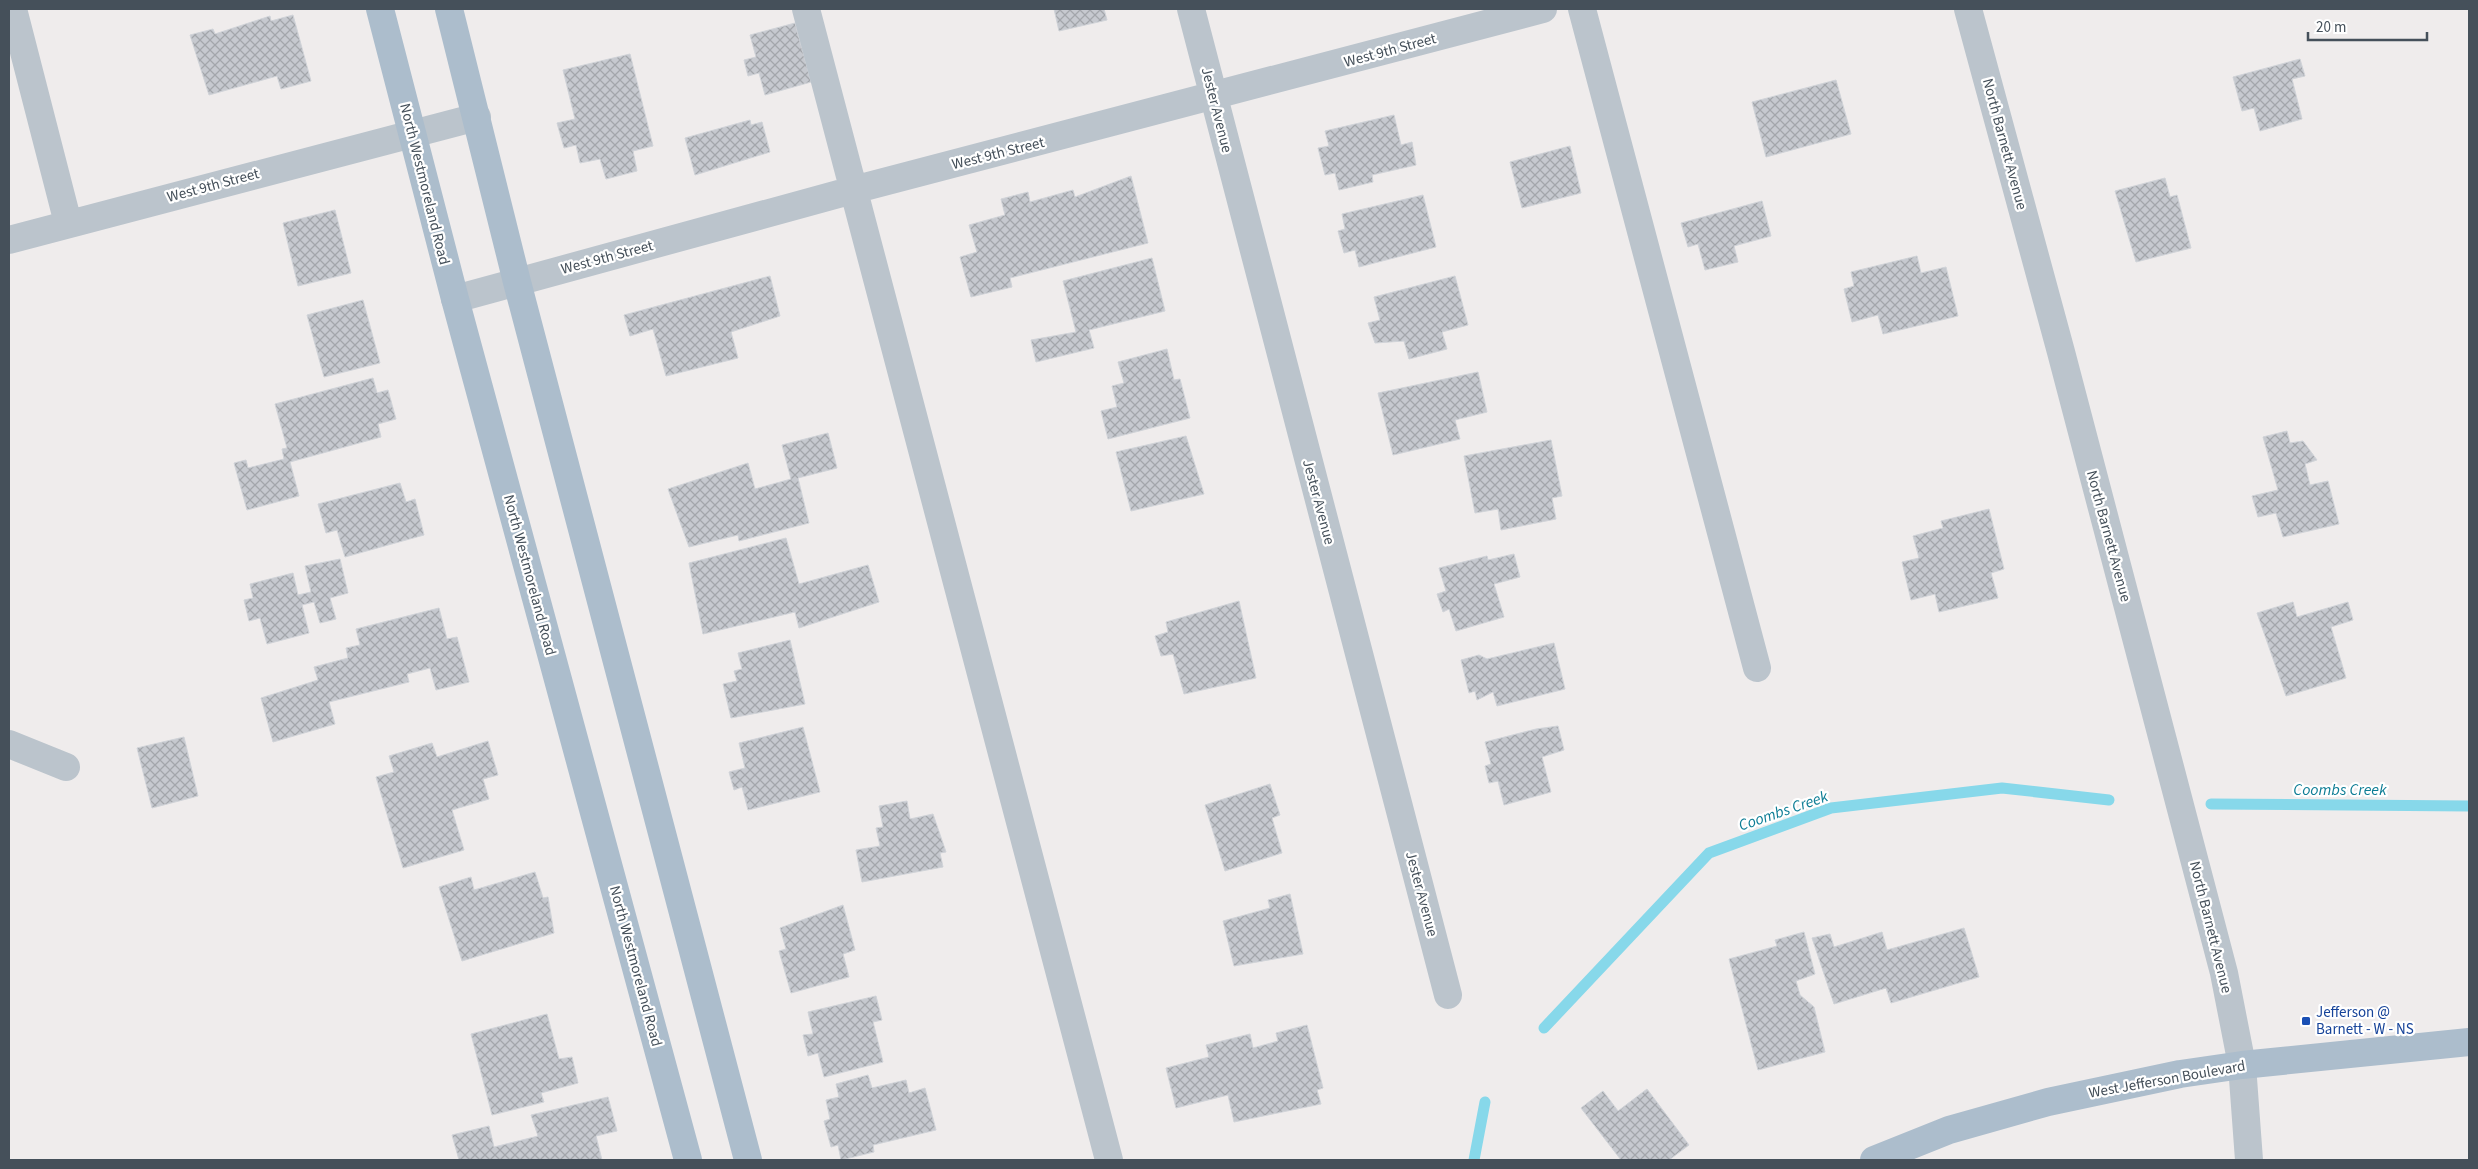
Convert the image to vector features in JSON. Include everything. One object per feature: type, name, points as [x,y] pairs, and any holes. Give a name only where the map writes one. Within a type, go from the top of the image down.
[{"type":"main road","name":"North Westmoreland Road","points":[[380,9],[455,299],[685,1150]]},
{"type":"main road","points":[[449,9],[517,282],[748,1160]]},
{"type":"main road","name":"West Jefferson Boulevard","points":[[1874,1160],[1950,1130],[2048,1102],[2180,1074],[2242,1065],[2469,1042]]},
{"type":"street","points":[[13,9],[68,223]]},
{"type":"street","points":[[806,9],[1109,1160]]},
{"type":"street","name":"Jester Avenue","points":[[1191,9],[1448,995]]},
{"type":"street","name":"West 9th Street","points":[[455,299],[853,190],[1543,9]]},
{"type":"street","points":[[1582,9],[1757,668]]},
{"type":"street","name":"North Barnett Avenue","points":[[1968,9],[2062,352],[2224,973],[2242,1065],[2249,1160]]},
{"type":"street","name":"West 9th Street","points":[[9,240],[476,117]]},
{"type":"street","points":[[9,744],[66,767]]},
{"type":"building","points":[[1054,9],[1104,9],[1107,20],[1059,31]]},
{"type":"building","points":[[293,15],[311,81],[281,89],[277,76],[209,95],[190,35],[213,29],[215,34],[270,16],[271,21]]},
{"type":"building","points":[[795,23],[811,82],[765,95],[759,73],[748,76],[744,60],[756,57],[750,35]]},
{"type":"building","points":[[630,54],[653,146],[633,151],[637,171],[606,179],[600,159],[580,163],[576,145],[564,148],[557,123],[575,119],[563,70]]},
{"type":"building","points":[[2300,59],[2305,76],[2292,79],[2302,119],[2260,131],[2254,108],[2242,111],[2233,77]]},
{"type":"building","points":[[1836,80],[1851,134],[1766,157],[1752,102]]},
{"type":"building","points":[[1394,115],[1401,145],[1412,142],[1416,165],[1372,175],[1373,182],[1339,190],[1335,173],[1325,175],[1318,148],[1329,146],[1325,131]]},
{"type":"building","points":[[750,120],[751,125],[762,122],[770,152],[695,175],[685,138]]},
{"type":"building","points":[[1570,146],[1581,193],[1522,208],[1510,162]]},
{"type":"building","points":[[1131,176],[1148,243],[1010,278],[1012,287],[971,297],[960,257],[977,252],[969,225],[1005,215],[1001,199],[1028,192],[1030,202],[1073,190],[1075,197]]},
{"type":"building","points":[[2165,178],[2170,197],[2177,195],[2191,248],[2136,262],[2115,191]]},
{"type":"building","points":[[1423,195],[1436,247],[1359,267],[1355,250],[1344,253],[1338,231],[1345,229],[1342,214]]},
{"type":"building","points":[[1762,201],[1771,236],[1734,246],[1738,262],[1705,270],[1698,244],[1688,247],[1681,223]]},
{"type":"building","points":[[335,210],[351,273],[298,286],[283,223]]},
{"type":"building","points":[[1917,256],[1921,273],[1946,267],[1958,316],[1883,334],[1878,315],[1852,322],[1844,289],[1854,286],[1851,272]]},
{"type":"building","points":[[1152,258],[1165,311],[1089,330],[1094,348],[1036,362],[1031,340],[1076,332],[1063,281]]},
{"type":"building","points":[[770,276],[780,316],[731,332],[738,358],[666,376],[653,329],[630,336],[624,315]]},
{"type":"building","points":[[1455,276],[1468,325],[1442,332],[1447,349],[1409,359],[1404,341],[1375,343],[1368,323],[1380,320],[1374,297]]},
{"type":"building","points":[[363,300],[380,363],[324,377],[307,315]]},
{"type":"building","points":[[1167,349],[1174,380],[1180,379],[1190,418],[1108,439],[1101,411],[1117,407],[1112,386],[1124,383],[1118,362]]},
{"type":"building","points":[[1478,372],[1487,412],[1455,420],[1460,439],[1393,455],[1378,393]]},
{"type":"building","points":[[373,378],[377,393],[388,390],[396,419],[378,424],[381,437],[290,462],[299,496],[247,510],[234,463],[246,460],[248,468],[284,459],[282,449],[287,448],[275,404]]},
{"type":"building","points":[[2287,431],[2290,443],[2303,441],[2317,460],[2305,464],[2310,485],[2328,481],[2339,524],[2283,537],[2276,513],[2258,517],[2252,496],[2278,490],[2263,437]]},
{"type":"building","points":[[828,433],[837,468],[798,478],[809,523],[739,541],[738,535],[689,547],[668,489],[748,463],[755,489],[791,479],[782,445]]},
{"type":"building","points":[[1186,436],[1204,494],[1131,511],[1116,452]]},
{"type":"building","points":[[1551,440],[1562,496],[1552,498],[1556,519],[1501,530],[1498,509],[1475,513],[1464,456]]},
{"type":"building","points":[[400,483],[406,502],[415,499],[424,535],[345,557],[337,530],[326,533],[318,504]]},
{"type":"building","points":[[1989,509],[2004,569],[1991,573],[1998,598],[1939,612],[1935,594],[1911,600],[1902,562],[1919,558],[1913,536],[1943,528],[1941,521]]},
{"type":"building","points":[[786,538],[799,584],[868,565],[879,602],[799,628],[795,612],[703,634],[689,563]]},
{"type":"building","points":[[1514,554],[1520,577],[1494,584],[1504,617],[1456,631],[1449,609],[1443,612],[1437,594],[1446,591],[1439,568],[1487,556],[1488,560]]},
{"type":"building","points":[[340,559],[348,593],[330,598],[336,619],[320,623],[314,602],[302,605],[309,633],[267,644],[260,618],[249,621],[244,600],[253,598],[250,584],[293,573],[298,595],[311,592],[305,566]]},
{"type":"building","points":[[1239,601],[1256,678],[1184,694],[1173,654],[1161,656],[1155,636],[1168,632],[1166,622]]},
{"type":"building","points":[[2293,602],[2297,617],[2348,602],[2353,620],[2331,627],[2346,678],[2286,696],[2257,613]]},
{"type":"building","points":[[439,608],[447,639],[457,637],[469,682],[436,690],[430,668],[407,674],[409,682],[329,702],[335,724],[273,742],[261,698],[318,680],[314,667],[348,658],[346,648],[360,645],[356,629]]},
{"type":"building","points":[[790,640],[805,704],[731,718],[723,684],[737,681],[734,671],[742,669],[738,653]]},
{"type":"building","points":[[1554,643],[1565,689],[1497,706],[1493,692],[1477,700],[1475,691],[1469,693],[1461,660],[1479,655],[1487,659]]},
{"type":"building","points":[[1558,726],[1564,750],[1542,757],[1551,792],[1504,805],[1498,781],[1489,783],[1485,766],[1491,764],[1485,742],[1536,729]]},
{"type":"building","points":[[803,727],[820,792],[748,810],[742,787],[734,790],[729,772],[745,768],[739,743]]},
{"type":"building","points":[[184,737],[198,796],[152,808],[137,748]]},
{"type":"building","points":[[488,741],[498,775],[483,779],[489,799],[452,810],[464,850],[403,868],[376,777],[394,772],[389,756],[432,743],[437,757]]},
{"type":"building","points":[[1270,784],[1280,815],[1272,818],[1282,853],[1225,871],[1205,805]]},
{"type":"building","points":[[907,801],[910,819],[933,814],[946,852],[940,853],[943,867],[862,882],[856,850],[880,846],[876,828],[883,827],[879,806]]},
{"type":"building","points":[[535,872],[543,898],[548,897],[554,933],[462,961],[439,887],[471,877],[474,890]]},
{"type":"building","points":[[1290,894],[1303,954],[1234,966],[1223,921],[1270,908],[1268,900]]},
{"type":"building","points":[[843,905],[855,950],[843,954],[849,977],[791,993],[779,951],[786,949],[780,928]]},
{"type":"building","points":[[1964,928],[1979,977],[1891,1003],[1886,988],[1834,1004],[1812,938],[1830,934],[1834,947],[1882,932],[1887,950]]},
{"type":"building","points":[[1804,932],[1815,974],[1796,981],[1800,995],[1814,1007],[1825,1052],[1758,1070],[1729,959],[1777,946],[1775,940]]},
{"type":"building","points":[[876,996],[882,1020],[873,1022],[883,1062],[824,1077],[818,1053],[808,1056],[803,1035],[813,1034],[808,1012]]},
{"type":"building","points":[[547,1014],[559,1059],[572,1057],[578,1083],[541,1093],[544,1102],[492,1115],[471,1034]]},
{"type":"building","points":[[1307,1025],[1323,1088],[1317,1090],[1321,1104],[1234,1122],[1228,1095],[1176,1108],[1166,1068],[1209,1057],[1206,1045],[1250,1034],[1253,1048],[1278,1041],[1276,1033]]},
{"type":"building","points":[[868,1075],[872,1088],[906,1080],[909,1093],[925,1088],[936,1130],[873,1145],[874,1152],[841,1160],[838,1145],[831,1147],[824,1121],[830,1119],[826,1100],[839,1097],[836,1084]]},
{"type":"building","points":[[1647,1089],[1689,1145],[1669,1160],[1621,1160],[1581,1108],[1603,1091],[1618,1111]]},
{"type":"building","points":[[608,1097],[617,1131],[596,1136],[602,1160],[459,1160],[452,1135],[489,1126],[494,1147],[538,1136],[531,1115]]},
{"type":"waterway","name":"Coombs Creek","points":[[1544,1028],[1709,853],[1831,808],[2002,788],[2109,800]]},
{"type":"waterway","name":"Coombs Creek","points":[[2211,804],[2469,806]]},
{"type":"waterway","name":"Coombs Creek","points":[[1474,1160],[1485,1102]]},
{"type":"place","name":"Jefferson @ Barnett - W - NS","points":[[2306,1021]]}]
